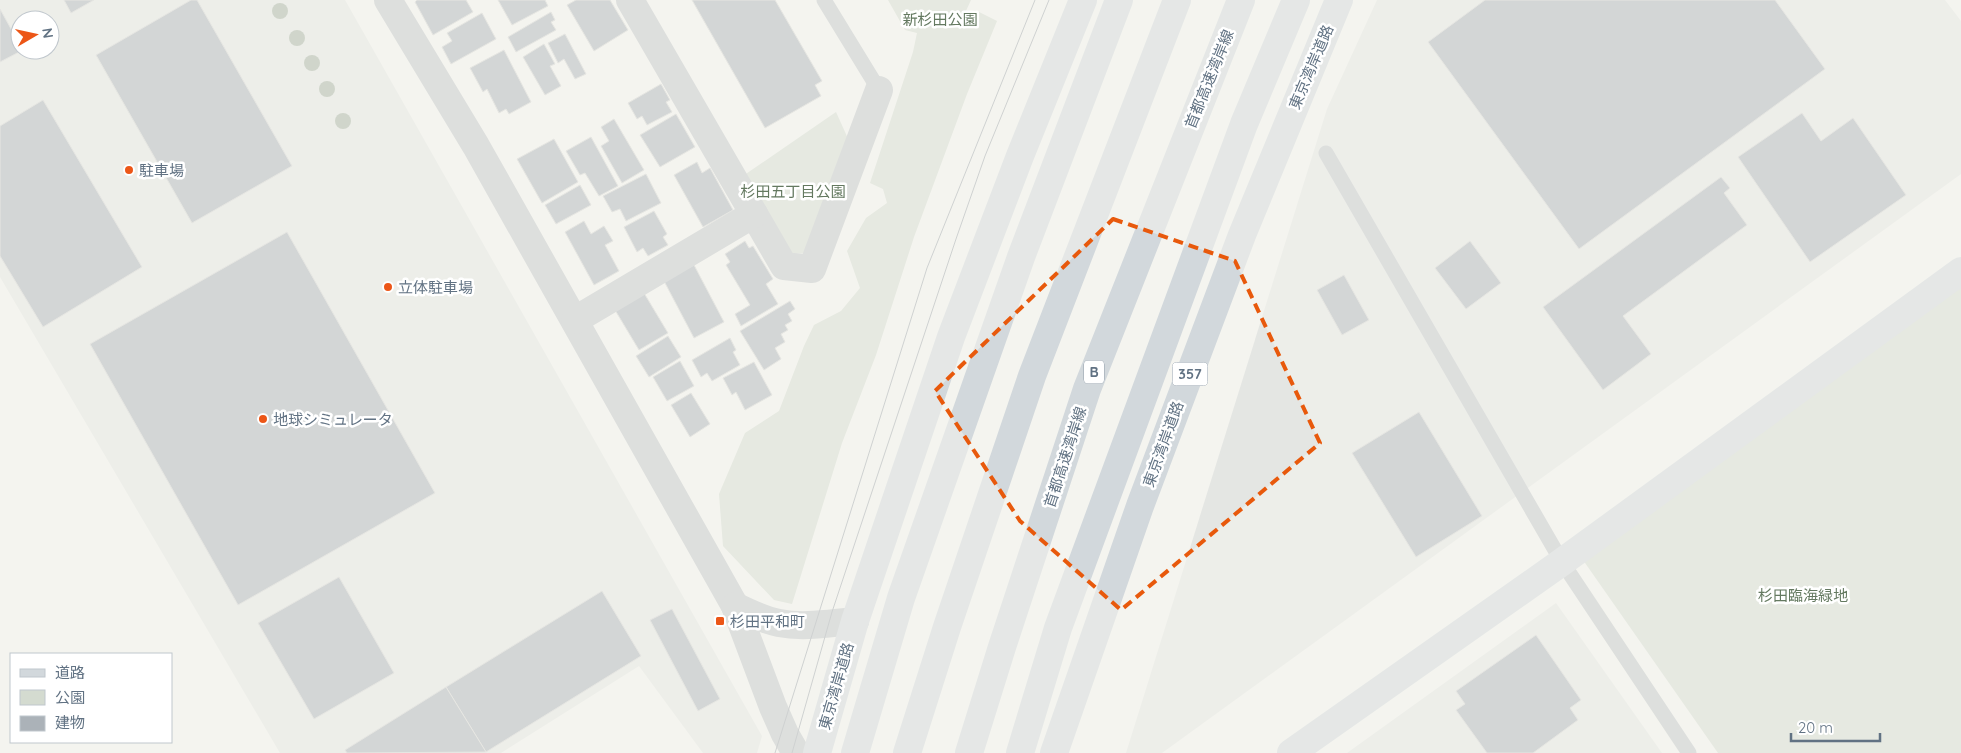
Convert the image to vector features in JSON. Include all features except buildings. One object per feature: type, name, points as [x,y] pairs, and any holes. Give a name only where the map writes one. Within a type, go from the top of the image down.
[{"type":"main road","name":"東京湾岸道路","points":[[817,753],[854,621],[951,338],[1082,0]]},
{"type":"main road","points":[[855,753],[902,598],[1008,294],[1119,0]]},
{"type":"main road","points":[[907,753],[947,627],[1032,376],[1177,0]]},
{"type":"main road","name":"首都高速湾岸線","points":[[969,753],[1087,389],[1242,0]]},
{"type":"main road","name":"357","points":[[1020,753],[1058,628],[1244,124],[1296,0]]},
{"type":"main road","name":"東京湾岸道路","points":[[1054,753],[1140,506],[1242,235],[1339,0]]},
{"type":"main road","points":[[1291,753],[1562,562],[1961,271]]},
{"type":"main road","points":[[1049,753],[1058,628]]},
{"type":"street","points":[[630,0],[784,266],[812,269],[879,90]]},
{"type":"street","points":[[393,2],[575,320],[735,606],[773,707],[796,753]]},
{"type":"street","points":[[575,320],[754,214]]},
{"type":"street","points":[[735,606],[760,618],[798,626],[854,621]]},
{"type":"lane","points":[[824,0],[879,90]]},
{"type":"lane","points":[[1326,153],[1562,562],[1689,753]]},
{"type":"highlighted area","points":[[1113,219],[1235,261],[1320,443],[1121,610],[1020,521],[935,391]]},
{"type":"shaded area","points":[[0,0],[345,0],[762,736],[757,753],[703,753],[639,666],[501,753],[280,753],[0,277]]},
{"type":"shaded area","points":[[1377,0],[1945,0],[1961,21],[1961,174],[1162,753],[1126,753],[1327,109]]},
{"type":"shaded area","points":[[1556,603],[1662,753],[1347,753]]},
{"type":"green space","name":"新杉田公園","points":[[888,0],[971,0],[965,13],[975,10],[997,21],[967,94],[914,237],[876,355],[842,443],[792,604],[774,600],[723,546],[719,494],[745,433],[779,411],[814,325],[841,311],[860,288],[847,251],[866,218],[887,203],[883,189],[870,183],[913,52],[917,33],[905,30]]},
{"type":"green space","name":"杉田五丁目公園","points":[[836,112],[850,143],[816,253],[780,254],[740,178]]},
{"type":"green space","name":"杉田臨海緑地","points":[[1961,283],[1961,753],[1718,753],[1583,560]]},
{"type":"tram line","points":[[775,753],[927,268],[1035,0]]},
{"type":"tram line","points":[[792,753],[832,612],[956,239],[985,156],[1049,0]]},
{"type":"place","name":"駐車場","points":[[129,170]]},
{"type":"place","name":"立体駐車場","points":[[388,287]]},
{"type":"place","name":"地球シミュレータ","points":[[263,419]]},
{"type":"place","name":"杉田平和町","points":[[720,621]]}]
